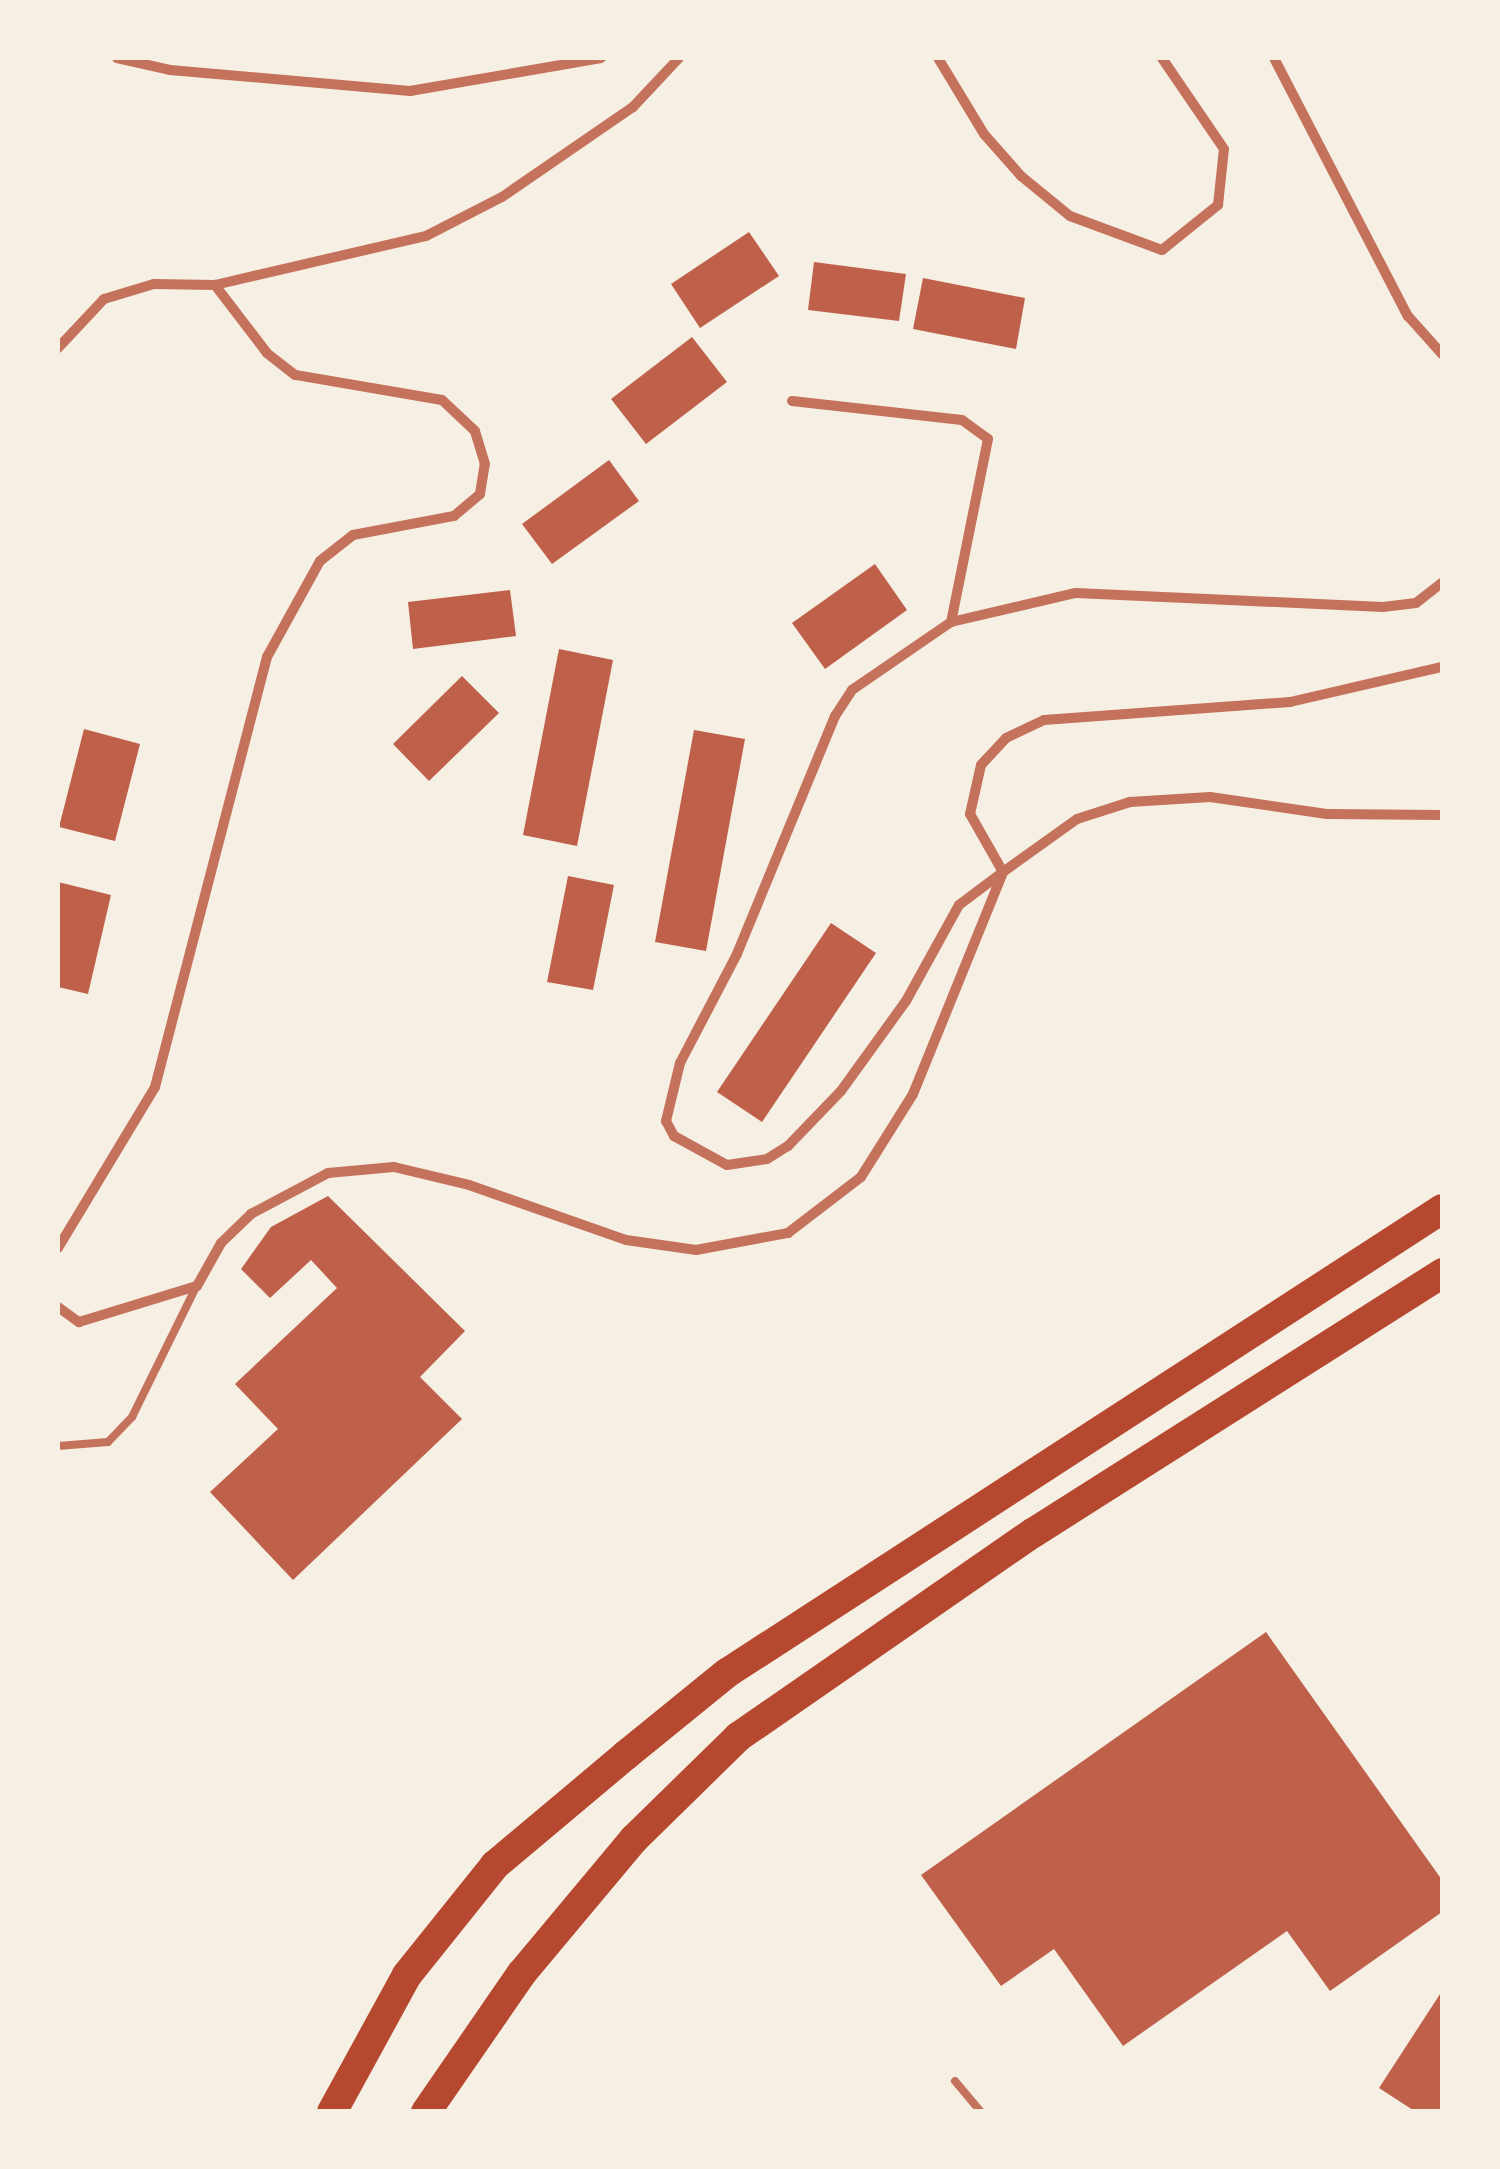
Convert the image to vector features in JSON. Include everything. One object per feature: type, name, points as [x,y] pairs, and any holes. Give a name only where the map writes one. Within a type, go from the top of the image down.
[{"type":"highway","points":[[332,2112],[407,1975],[495,1864],[626,1754],[727,1673],[1442,1208]]},
{"type":"highway","points":[[426,2112],[522,1974],[634,1839],[738,1736],[1034,1532],[1442,1273]]},
{"type":"street","points":[[117,58],[170,70],[410,91],[601,58]]},
{"type":"street","points":[[58,348],[104,299],[154,284],[215,285],[426,236],[502,197],[632,108],[679,58]]},
{"type":"street","points":[[938,58],[984,134],[1020,176],[1070,216],[1162,250],[1218,205],[1224,149],[1162,58]]},
{"type":"street","points":[[1274,58],[1408,316],[1442,354]]},
{"type":"street","points":[[58,1248],[155,1087],[266,657],[320,561],[354,535],[454,516],[480,494],[485,464],[475,431],[442,400],[295,374],[266,353],[215,285]]},
{"type":"street","points":[[792,401],[962,420],[988,439],[951,622]]},
{"type":"street","points":[[1442,584],[1416,603],[1383,607],[1076,593],[951,622],[852,690],[835,716],[736,954],[669,1092],[666,1121],[674,1136],[728,1165],[767,1159],[788,1146],[841,1091],[906,1002],[959,905],[1077,819],[1130,802],[1210,798],[1326,814],[1442,816]]},
{"type":"street","points":[[1004,872],[970,814],[982,765],[1006,738],[1044,720],[1290,702],[1442,667]]},
{"type":"street","points":[[58,1307],[79,1322],[197,1286],[221,1242],[251,1214],[328,1173],[394,1167],[468,1185],[626,1240],[696,1250],[788,1233],[861,1177],[913,1094],[1004,872]]},
{"type":"lane","points":[[58,1446],[108,1442],[132,1417],[197,1286]]},
{"type":"lane","points":[[955,2081],[980,2112]]},
{"type":"building","points":[[749,232],[779,276],[700,328],[671,284]]},
{"type":"building","points":[[814,262],[906,274],[899,321],[808,310]]},
{"type":"building","points":[[923,278],[1025,298],[1016,349],[913,329]]},
{"type":"building","points":[[692,337],[727,382],[646,444],[611,399]]},
{"type":"building","points":[[609,460],[639,501],[552,564],[522,524]]},
{"type":"building","points":[[875,564],[907,610],[825,669],[792,623]]},
{"type":"building","points":[[510,590],[516,636],[413,649],[408,602]]},
{"type":"building","points":[[559,649],[613,660],[577,846],[523,835]]},
{"type":"building","points":[[462,676],[499,713],[429,781],[393,744]]},
{"type":"building","points":[[84,729],[140,744],[115,841],[59,827]]},
{"type":"building","points":[[694,730],[745,739],[706,951],[655,942]]},
{"type":"building","points":[[568,876],[614,885],[593,990],[547,982]]},
{"type":"building","points":[[58,882],[111,895],[88,994],[58,987]]},
{"type":"building","points":[[831,923],[876,953],[762,1122],[717,1092]]},
{"type":"building","points":[[328,1196],[465,1331],[420,1377],[462,1419],[293,1580],[210,1492],[278,1429],[235,1384],[337,1288],[311,1260],[270,1298],[241,1269],[271,1227]]},
{"type":"building","points":[[1266,1632],[1442,1880],[1442,1912],[1330,1991],[1287,1931],[1123,2046],[1054,1949],[1001,1986],[921,1875]]},
{"type":"building","points":[[1442,1991],[1442,2112],[1416,2112],[1379,2088]]}]
